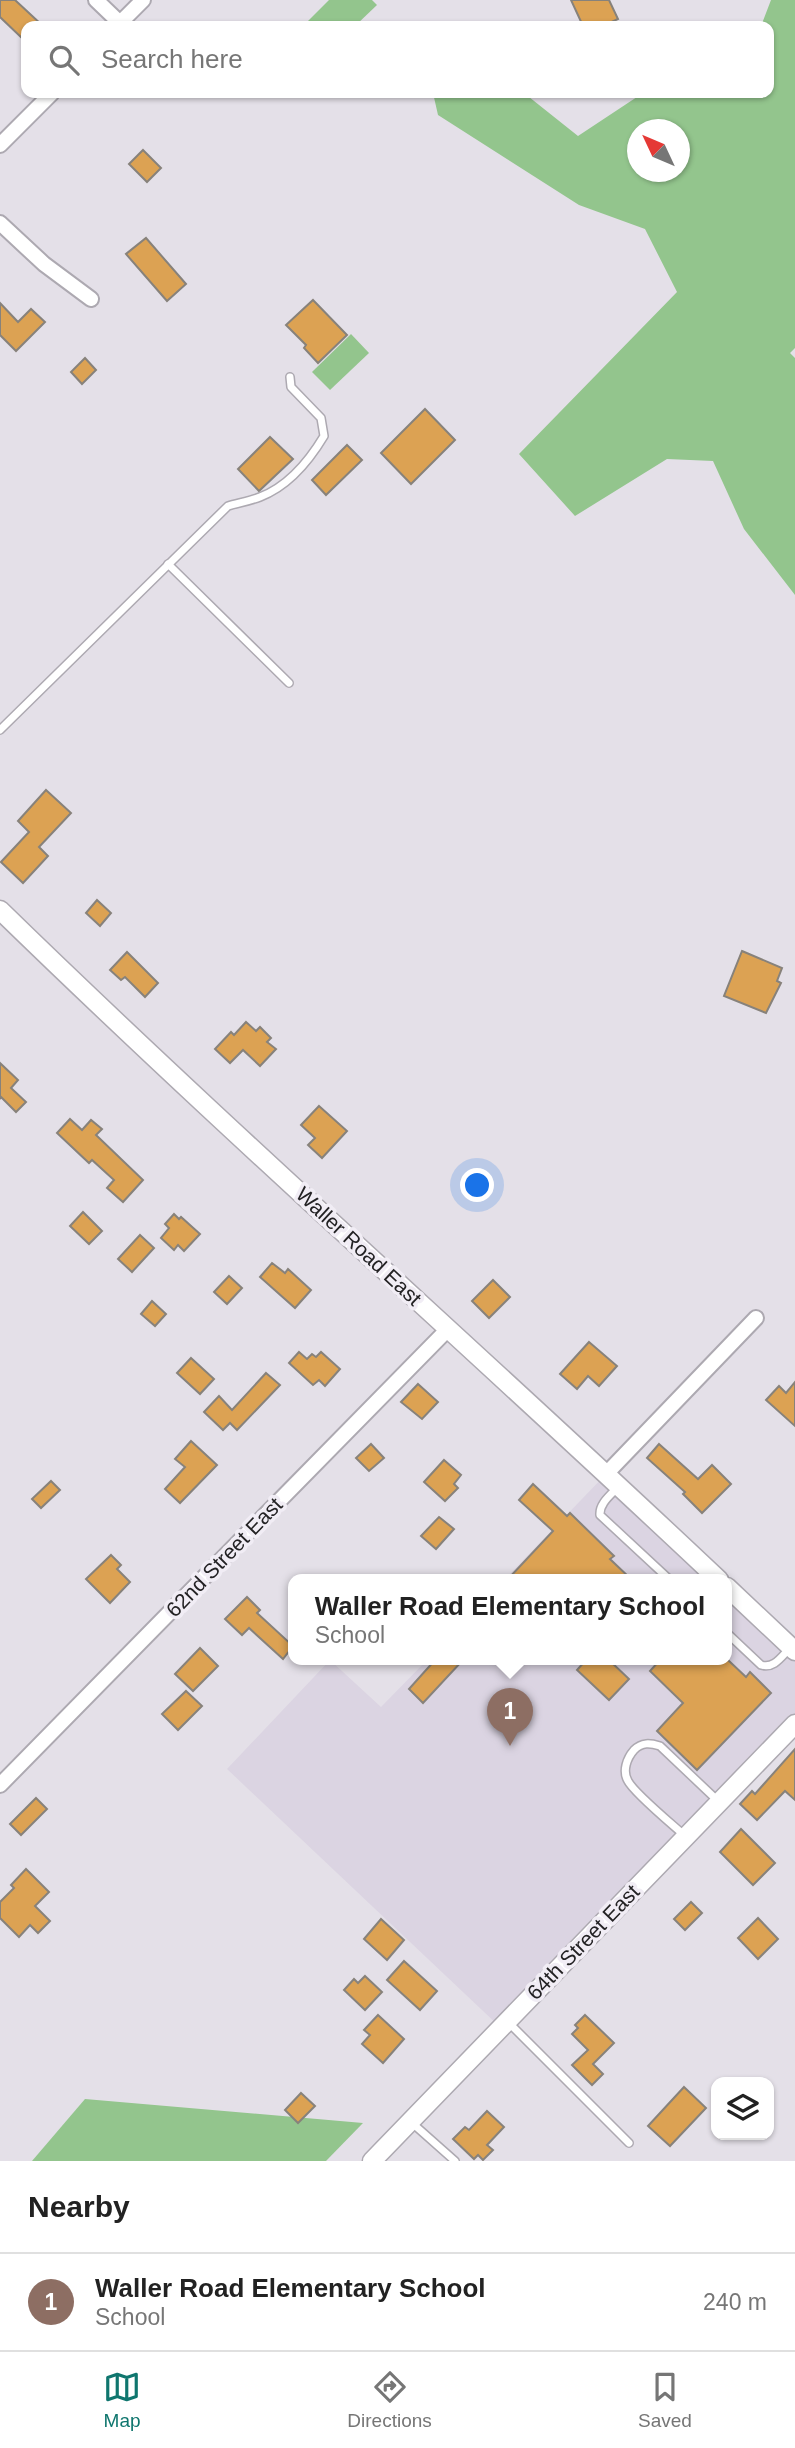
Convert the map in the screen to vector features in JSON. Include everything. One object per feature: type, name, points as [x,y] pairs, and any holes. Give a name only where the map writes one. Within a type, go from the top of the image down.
[{"type":"street","points":[[96,0],[114,21]]},
{"type":"street","points":[[122,21],[143,0]]},
{"type":"street","points":[[0,145],[46,98]]},
{"type":"street","points":[[0,223],[44,264],[91,299]]},
{"type":"street","name":"Waller Road East","points":[[0,910],[112,1019],[613,1479],[713,1574]]},
{"type":"street","points":[[613,1479],[756,1318]]},
{"type":"street","name":"62nd Street East","points":[[0,1785],[448,1329]]},
{"type":"street","points":[[732,1592],[793,1649]]},
{"type":"street","name":"64th Street East","points":[[372,2161],[795,1724]]},
{"type":"lane","points":[[0,730],[228,506],[261,497],[285,483],[312,456],[324,436],[321,418],[291,387],[290,377]]},
{"type":"lane","points":[[168,564],[289,683]]},
{"type":"lane","points":[[613,1479],[600,1515],[664,1574]]},
{"type":"lane","points":[[732,1638],[761,1665],[768,1667],[793,1649]]},
{"type":"lane","points":[[685,1836],[628,1782],[625,1769],[631,1754],[639,1745],[651,1743],[660,1746],[718,1801]]},
{"type":"lane","points":[[508,2021],[629,2143]]},
{"type":"lane","points":[[411,2121],[455,2161]]},
{"type":"shaded area","points":[[607,1473],[713,1574],[510,1574]]},
{"type":"shaded area","points":[[732,1592],[795,1651],[795,1724],[501,2028],[227,1769],[325,1665],[335,1665],[381,1707],[422,1665],[732,1665]]},
{"type":"green space","points":[[329,0],[372,0],[377,5],[360,21],[308,21]]},
{"type":"green space","points":[[771,0],[795,0],[795,348],[790,353],[795,358],[795,595],[744,529],[713,461],[667,459],[575,516],[519,454],[677,292],[645,229],[579,205],[438,115],[434,98],[530,98],[578,136],[635,98],[774,98],[774,21],[763,21]]},
{"type":"green space","points":[[351,334],[369,353],[330,390],[312,372]]},
{"type":"green space","points":[[85,2099],[363,2123],[326,2161],[32,2161]]},
{"type":"building","points":[[0,0],[15,0],[38,21],[21,21],[21,37],[0,17]]},
{"type":"building","points":[[571,0],[609,0],[618,19],[614,21],[581,21]]},
{"type":"building","points":[[143,150],[161,168],[147,182],[129,164]]},
{"type":"building","points":[[146,238],[186,284],[167,301],[126,254]]},
{"type":"building","points":[[313,300],[347,335],[318,363],[304,348],[306,345],[286,325]]},
{"type":"building","points":[[0,303],[18,322],[31,309],[45,322],[16,351],[0,335]]},
{"type":"building","points":[[85,358],[96,370],[82,384],[71,372]]},
{"type":"building","points":[[425,409],[455,440],[411,484],[381,453]]},
{"type":"building","points":[[270,437],[293,459],[259,491],[238,469]]},
{"type":"building","points":[[347,445],[362,460],[326,495],[312,480]]},
{"type":"building","points":[[46,790],[71,813],[39,847],[48,856],[23,883],[1,862],[29,832],[18,821]]},
{"type":"building","points":[[97,900],[111,913],[100,926],[86,913]]},
{"type":"building","points":[[742,951],[782,968],[777,981],[781,983],[766,1013],[724,996]]},
{"type":"building","points":[[127,952],[158,983],[145,997],[125,977],[121,980],[110,970]]},
{"type":"building","points":[[246,1022],[256,1031],[260,1027],[271,1038],[267,1042],[276,1049],[260,1066],[243,1050],[230,1063],[215,1049],[231,1032],[234,1035]]},
{"type":"building","points":[[0,1063],[18,1080],[11,1088],[26,1102],[16,1112],[1,1097],[0,1099]]},
{"type":"building","points":[[319,1106],[347,1131],[322,1158],[308,1145],[315,1138],[301,1125]]},
{"type":"building","points":[[70,1119],[82,1130],[91,1120],[102,1129],[96,1135],[143,1180],[123,1202],[107,1188],[114,1180],[92,1160],[89,1163],[57,1133]]},
{"type":"building","points":[[83,1212],[102,1231],[89,1244],[70,1226]]},
{"type":"building","points":[[174,1214],[200,1234],[184,1251],[178,1245],[174,1250],[161,1238],[169,1228],[165,1224]]},
{"type":"building","points":[[140,1235],[154,1248],[132,1272],[118,1259]]},
{"type":"building","points":[[272,1263],[285,1273],[288,1269],[311,1290],[295,1308],[260,1277]]},
{"type":"building","points":[[229,1276],[242,1288],[227,1304],[214,1292]]},
{"type":"building","points":[[493,1280],[510,1297],[489,1318],[472,1301]]},
{"type":"building","points":[[152,1301],[166,1314],[155,1326],[141,1314]]},
{"type":"building","points":[[589,1342],[617,1366],[599,1386],[588,1376],[577,1389],[560,1374]]},
{"type":"building","points":[[299,1352],[307,1359],[312,1354],[316,1357],[321,1352],[340,1369],[325,1386],[319,1380],[313,1385],[289,1363]]},
{"type":"building","points":[[191,1358],[214,1379],[200,1394],[177,1373]]},
{"type":"building","points":[[266,1373],[280,1385],[237,1430],[230,1423],[223,1430],[204,1412],[219,1396],[232,1410]]},
{"type":"building","points":[[795,1382],[795,1426],[766,1400],[779,1386],[786,1393]]},
{"type":"building","points":[[418,1384],[438,1402],[422,1419],[401,1402]]},
{"type":"building","points":[[191,1441],[217,1465],[180,1503],[165,1489],[185,1467],[175,1459]]},
{"type":"building","points":[[371,1444],[384,1458],[369,1471],[356,1458]]},
{"type":"building","points":[[659,1444],[698,1479],[712,1465],[731,1484],[702,1513],[683,1494],[685,1492],[647,1458]]},
{"type":"building","points":[[444,1460],[461,1475],[454,1484],[458,1488],[445,1501],[424,1482]]},
{"type":"building","points":[[51,1481],[60,1490],[41,1508],[32,1499]]},
{"type":"building","points":[[533,1484],[567,1516],[570,1513],[614,1556],[610,1559],[626,1574],[513,1574],[553,1531],[519,1500]]},
{"type":"building","points":[[439,1517],[454,1529],[436,1549],[421,1536]]},
{"type":"building","points":[[111,1555],[121,1565],[117,1569],[130,1582],[110,1603],[86,1579]]},
{"type":"building","points":[[247,1597],[260,1610],[257,1613],[288,1641],[288,1652],[283,1659],[249,1628],[242,1635],[225,1619]]},
{"type":"building","points":[[200,1648],[218,1666],[193,1691],[175,1674]]},
{"type":"building","points":[[732,1664],[746,1677],[750,1672],[771,1693],[697,1770],[657,1731],[683,1703],[650,1671],[655,1665]]},
{"type":"building","points":[[431,1665],[458,1665],[423,1703],[409,1689]]},
{"type":"building","points":[[582,1665],[614,1665],[629,1679],[609,1700],[577,1670]]},
{"type":"building","points":[[186,1691],[202,1706],[178,1730],[162,1714]]},
{"type":"building","points":[[795,1749],[795,1800],[785,1791],[757,1820],[740,1804],[752,1791],[755,1794]]},
{"type":"building","points":[[36,1798],[47,1809],[21,1835],[10,1824]]},
{"type":"building","points":[[741,1829],[775,1863],[753,1885],[720,1852]]},
{"type":"building","points":[[26,1869],[49,1892],[35,1906],[50,1921],[38,1933],[30,1925],[19,1937],[0,1918],[0,1902],[14,1888],[11,1885]]},
{"type":"building","points":[[691,1902],[702,1913],[685,1930],[674,1919]]},
{"type":"building","points":[[758,1918],[778,1939],[758,1959],[738,1938]]},
{"type":"building","points":[[381,1919],[404,1940],[387,1960],[364,1939]]},
{"type":"building","points":[[404,1961],[437,1991],[420,2010],[387,1980]]},
{"type":"building","points":[[365,1976],[382,1992],[365,2010],[344,1990],[354,1979],[358,1983]]},
{"type":"building","points":[[378,2015],[404,2039],[383,2063],[362,2044],[370,2035],[364,2030]]},
{"type":"building","points":[[585,2015],[614,2043],[593,2064],[603,2074],[592,2085],[572,2065],[588,2050],[572,2034],[578,2028],[575,2025]]},
{"type":"building","points":[[684,2087],[706,2108],[670,2146],[648,2126]]},
{"type":"building","points":[[301,2093],[315,2106],[298,2123],[285,2110]]},
{"type":"building","points":[[487,2111],[504,2127],[487,2145],[493,2150],[483,2160],[478,2155],[474,2159],[453,2139],[465,2127],[469,2130]]},
{"type":"place","name":"Waller Road Elementary School","points":[[510,1746]]}]
